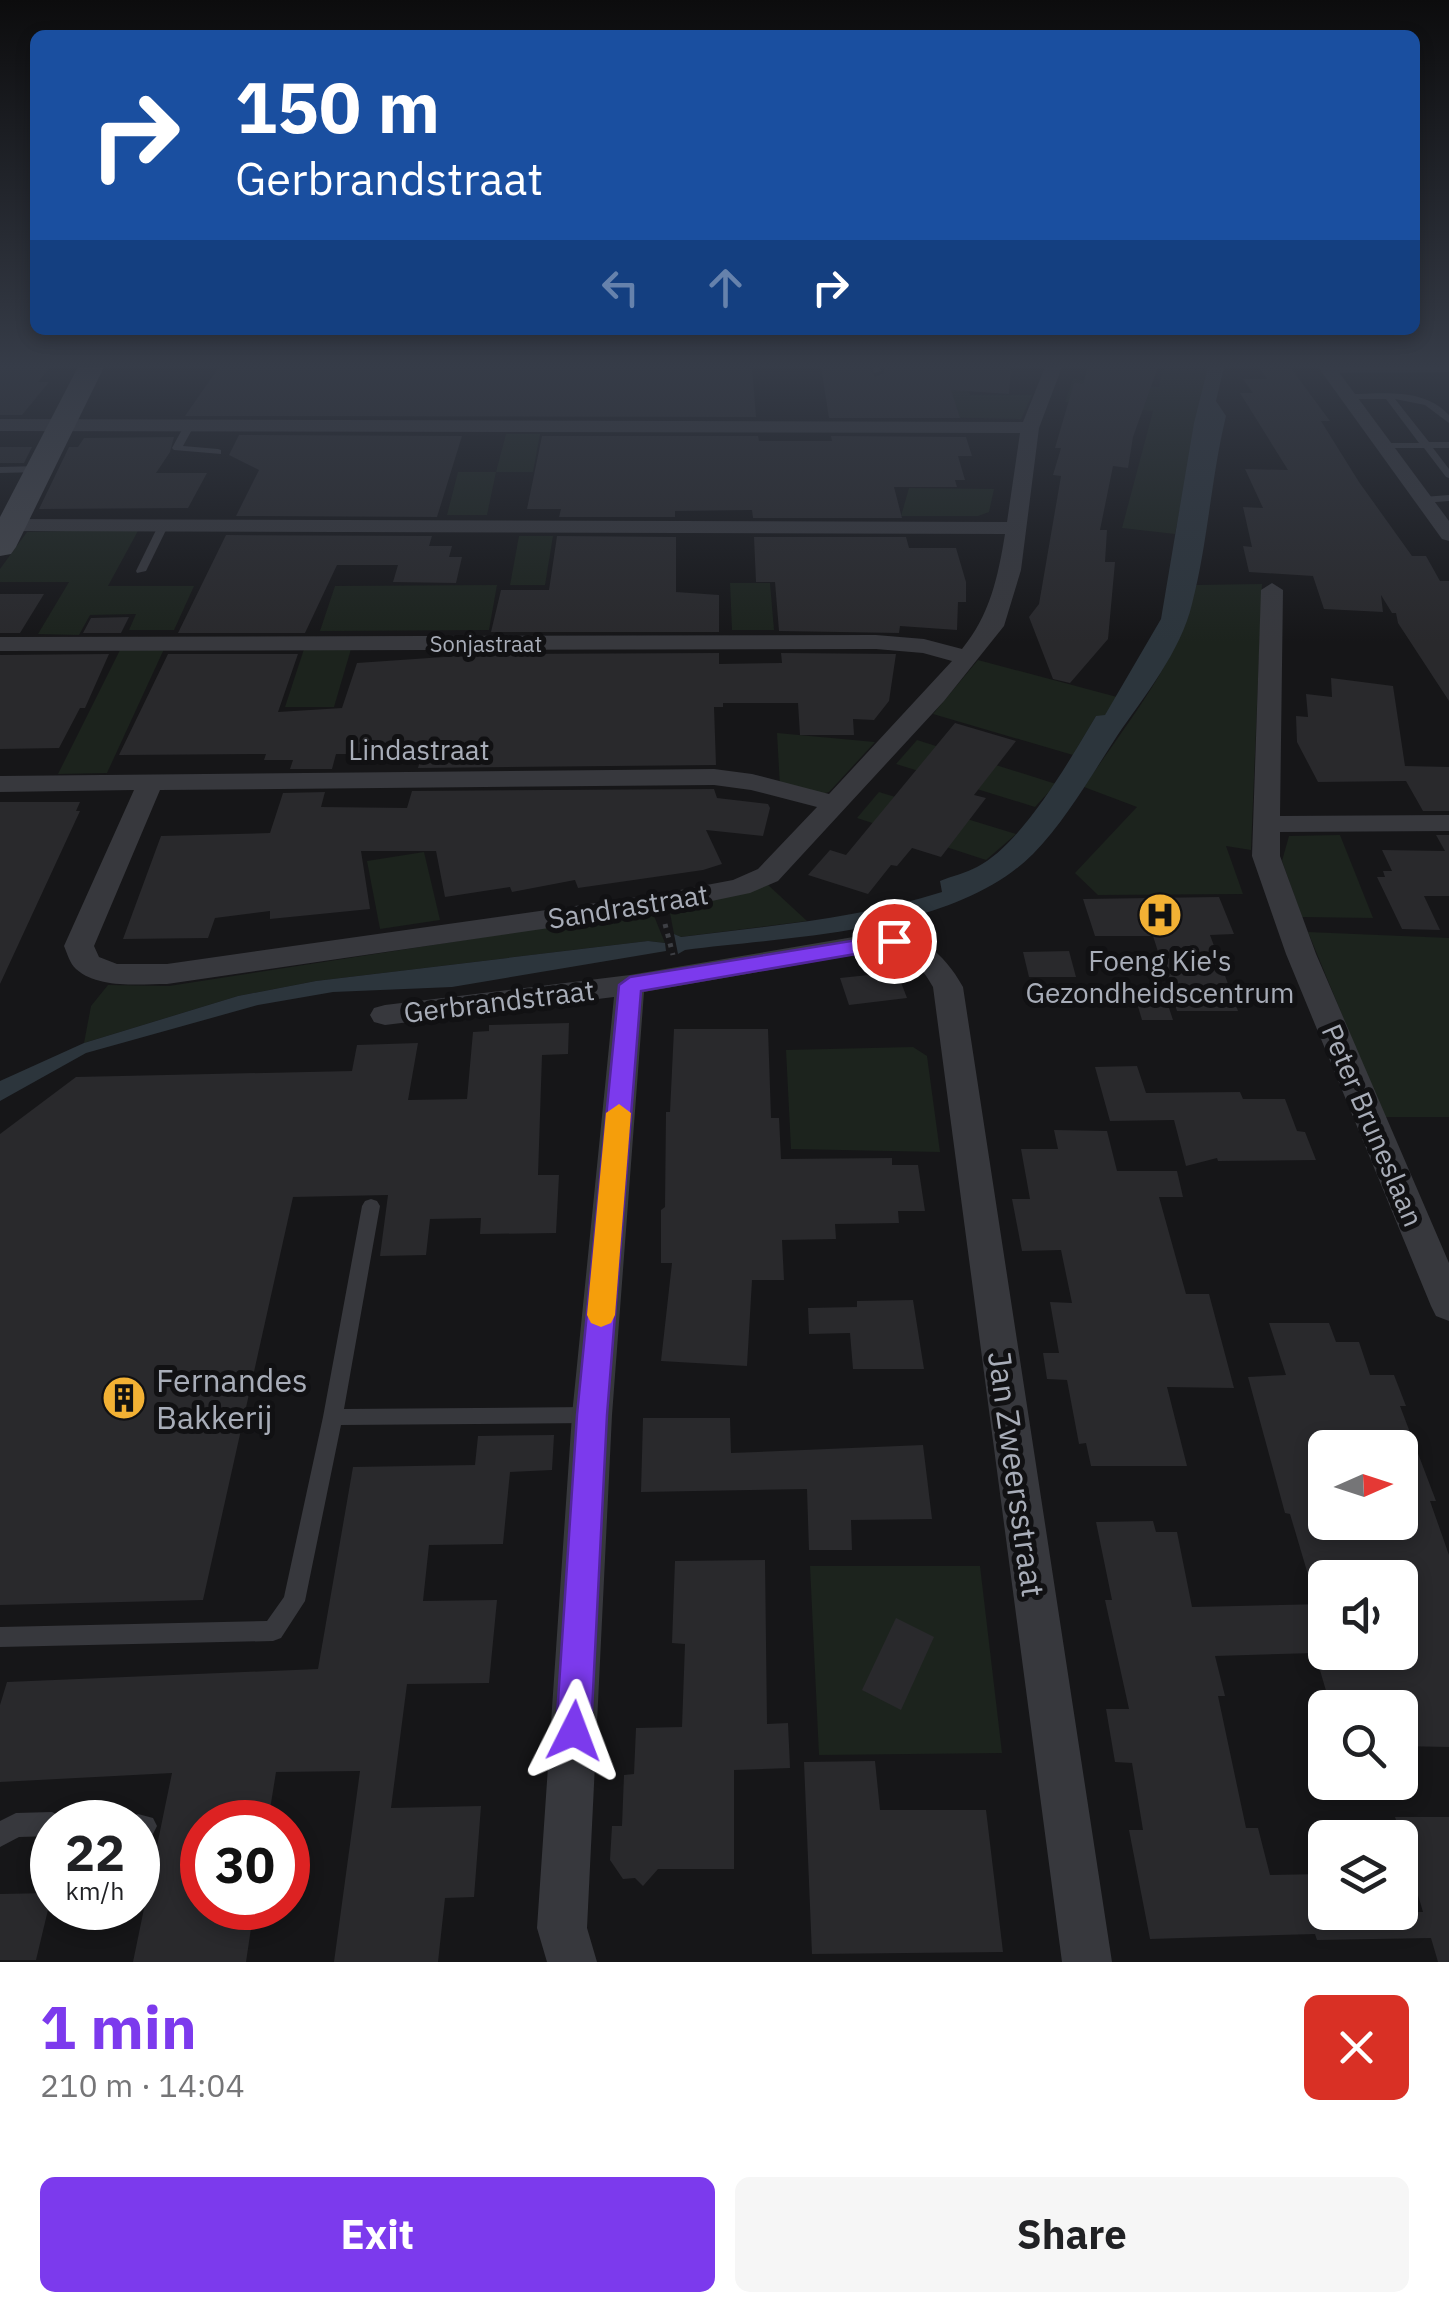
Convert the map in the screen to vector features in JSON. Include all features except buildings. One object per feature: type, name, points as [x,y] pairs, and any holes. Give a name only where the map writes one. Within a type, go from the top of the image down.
[{"type":"street","points":[[4,533],[46,459]]},
{"type":"street","name":"Sandrastraat","points":[[151,781],[80,946],[86,963],[114,974],[186,972],[659,903],[740,887],[768,875],[970,658],[992,626],[1010,570],[1026,459]]},
{"type":"street","points":[[1392,459],[1449,535]]},
{"type":"street","points":[[4,533],[163,526],[1016,528]]},
{"type":"street","name":"Peter Bruneslaan","points":[[1272,590],[1266,856],[1302,954],[1449,1306]]},
{"type":"street","name":"Sonjastraat","points":[[0,644],[876,642],[924,646],[970,658]]},
{"type":"street","name":"Lindastraat","points":[[0,784],[714,777],[752,782],[835,804]]},
{"type":"street","points":[[1269,824],[1449,823]]},
{"type":"street","name":"Gerbrandstraat","points":[[386,1015],[630,985],[894,941],[913,946],[927,957],[940,969],[948,986]]},
{"type":"street","points":[[572,1962],[562,1928],[592,1415],[630,985]]},
{"type":"street","name":"Jan Zweersstraat","points":[[948,986],[1087,1962]]},
{"type":"lane","points":[[0,470],[40,470]]},
{"type":"lane","points":[[1423,500],[1449,498]]},
{"type":"lane","points":[[141,571],[163,526]]},
{"type":"lane","points":[[0,1637],[273,1631],[294,1601],[333,1417],[371,1206]]},
{"type":"lane","points":[[333,1417],[592,1415]]},
{"type":"lane","points":[[0,1835],[16,1826],[30,1825]]},
{"type":"path","points":[[668,932],[674,958]]},
{"type":"shaded area","points":[[500,459],[535,459],[533,472],[496,472]]},
{"type":"shaded area","points":[[1140,459],[1190,459],[1175,534],[1122,528]]},
{"type":"shaded area","points":[[1188,459],[1218,459],[1187,622],[1160,673],[1078,797],[1033,854],[999,881],[960,901],[916,916],[821,935],[685,950],[678,954],[674,934],[681,937],[813,921],[942,892],[940,881],[977,867],[1028,821],[1096,716],[1105,715],[1161,619]]},
{"type":"shaded area","points":[[458,472],[496,472],[487,515],[447,515]]},
{"type":"shaded area","points":[[909,488],[994,489],[989,512],[978,516],[901,516]]},
{"type":"shaded area","points":[[139,529],[108,586],[194,586],[174,630],[129,630],[136,614],[90,615],[79,635],[38,634],[69,582],[0,582],[0,569],[27,532]]},
{"type":"shaded area","points":[[519,536],[553,536],[545,585],[510,585]]},
{"type":"shaded area","points":[[730,583],[770,583],[774,630],[732,630]]},
{"type":"shaded area","points":[[1262,584],[1251,850],[1226,846],[1243,894],[1098,895],[1075,873],[1137,807],[1084,787],[1165,665],[1178,639],[1195,585]]},
{"type":"shaded area","points":[[497,585],[489,630],[320,631],[335,586]]},
{"type":"shaded area","points":[[164,649],[107,773],[58,774],[120,650]]},
{"type":"shaded area","points":[[304,649],[351,649],[334,707],[285,707]]},
{"type":"shaded area","points":[[978,660],[1117,697],[1105,716],[1096,716],[1073,755],[933,714]]},
{"type":"shaded area","points":[[777,733],[875,742],[829,792],[822,794],[780,787]]},
{"type":"shaded area","points":[[917,740],[1056,784],[1035,807],[896,764]]},
{"type":"shaded area","points":[[879,792],[1016,834],[986,860],[857,818]]},
{"type":"shaded area","points":[[1340,835],[1373,918],[1302,917],[1282,861],[1289,836]]},
{"type":"shaded area","points":[[424,852],[440,920],[380,929],[367,861]]},
{"type":"shaded area","points":[[767,884],[807,921],[680,937],[674,934],[669,908]]},
{"type":"shaded area","points":[[652,911],[665,943],[648,941],[316,981],[238,996],[84,1043],[91,1006],[108,985],[169,986]]},
{"type":"shaded area","points":[[1308,932],[1449,938],[1449,1117],[1384,1117]]},
{"type":"shaded area","points":[[648,941],[665,943],[666,951],[452,987],[333,992],[258,1005],[86,1053],[0,1101],[0,1081],[84,1043],[238,996],[316,981]]},
{"type":"shaded area","points":[[913,1047],[927,1056],[940,1152],[791,1149],[786,1050]]},
{"type":"shaded area","points":[[810,1566],[980,1566],[1002,1753],[819,1755]]},
{"type":"slow traffic","points":[[601,1315],[619,1113]]},
{"type":"place","name":"Foeng Kie's Gezondheidscentrum","points":[[1160,915]]},
{"type":"place","name":"Fernandes Bakkerij","points":[[124,1398]]},
{"type":"route","points":[[574,1731],[592,1415],[630,985],[894,941]]}]
